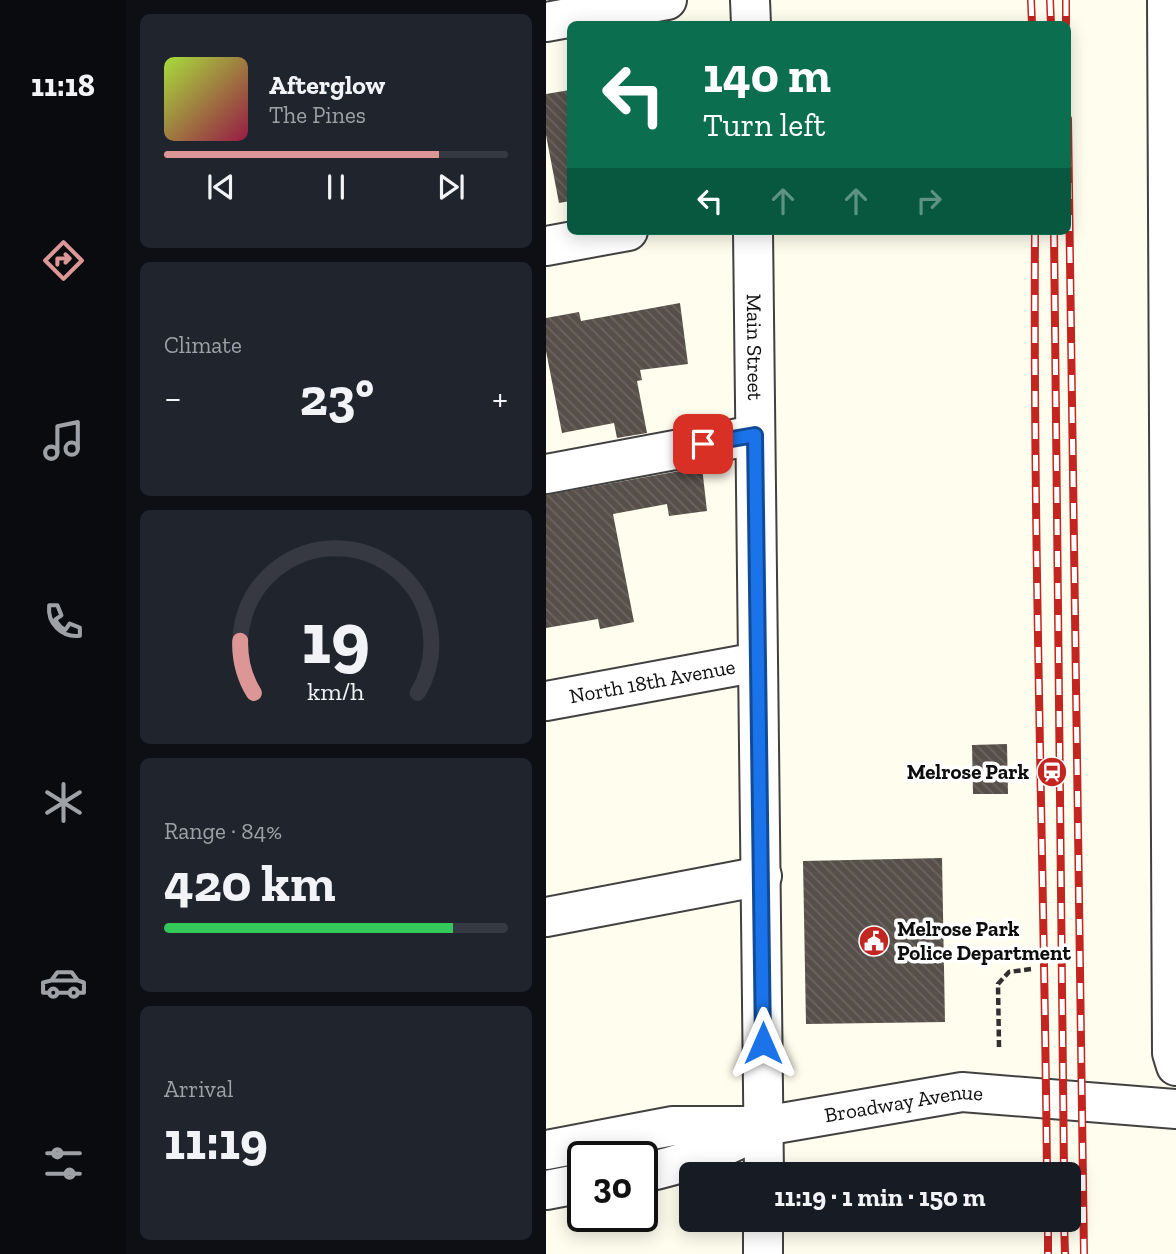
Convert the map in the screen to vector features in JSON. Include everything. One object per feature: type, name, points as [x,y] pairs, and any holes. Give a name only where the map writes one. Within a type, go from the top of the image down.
[{"type":"street","points":[[546,22],[667,0]]},
{"type":"street","points":[[750,0],[751,21]]},
{"type":"street","points":[[1167,0],[1173,206],[1172,1053],[1176,1066]]},
{"type":"street","points":[[546,246],[606,235]]},
{"type":"street","name":"Main Street","points":[[754,235],[764,1162]]},
{"type":"street","points":[[546,474],[755,435]]},
{"type":"street","name":"North 18th Avenue","points":[[546,701],[758,662]]},
{"type":"street","points":[[546,916],[762,876]]},
{"type":"street","name":"Broadway Avenue","points":[[546,1150],[673,1126],[764,1126],[962,1091],[1176,1109]]},
{"type":"street","name":"Broadway Avenue","points":[[658,1169],[678,1166],[717,1151],[764,1126]]},
{"type":"street","points":[[546,1190],[567,1186]]},
{"type":"street","points":[[763,1232],[763,1254]]},
{"type":"path","points":[[999,1047],[998,984],[1009,972],[1031,969]]},
{"type":"building","points":[[567,90],[567,202],[559,203],[546,135],[546,94]]},
{"type":"building","points":[[680,303],[688,364],[640,370],[642,380],[637,381],[647,433],[617,438],[614,423],[562,433],[546,351],[546,318],[579,312],[581,321]]},
{"type":"building","points":[[702,467],[707,511],[669,516],[667,504],[613,514],[634,622],[600,629],[598,619],[546,628],[546,495]]},
{"type":"building","points":[[1007,744],[1008,794],[973,794],[972,745]]},
{"type":"building","name":"Melrose Park Police Department","points":[[942,858],[945,1022],[806,1024],[803,861]]},
{"type":"railway","points":[[1031,0],[1032,21]]},
{"type":"railway","points":[[1050,0],[1051,21]]},
{"type":"railway","points":[[1066,0],[1066,21]]},
{"type":"railway","points":[[1035,235],[1047,1162]]},
{"type":"railway","points":[[1054,235],[1064,1162]]},
{"type":"railway","points":[[1070,235],[1084,1254]]},
{"type":"railway","points":[[1048,1232],[1048,1254]]},
{"type":"railway","points":[[1064,1232],[1065,1254]]},
{"type":"place","name":"Melrose Park","points":[[1052,772]]},
{"type":"place","name":"Melrose Park Police Department","points":[[874,941]]},
{"type":"route","points":[[703,444],[755,435],[763,1043]]}]
